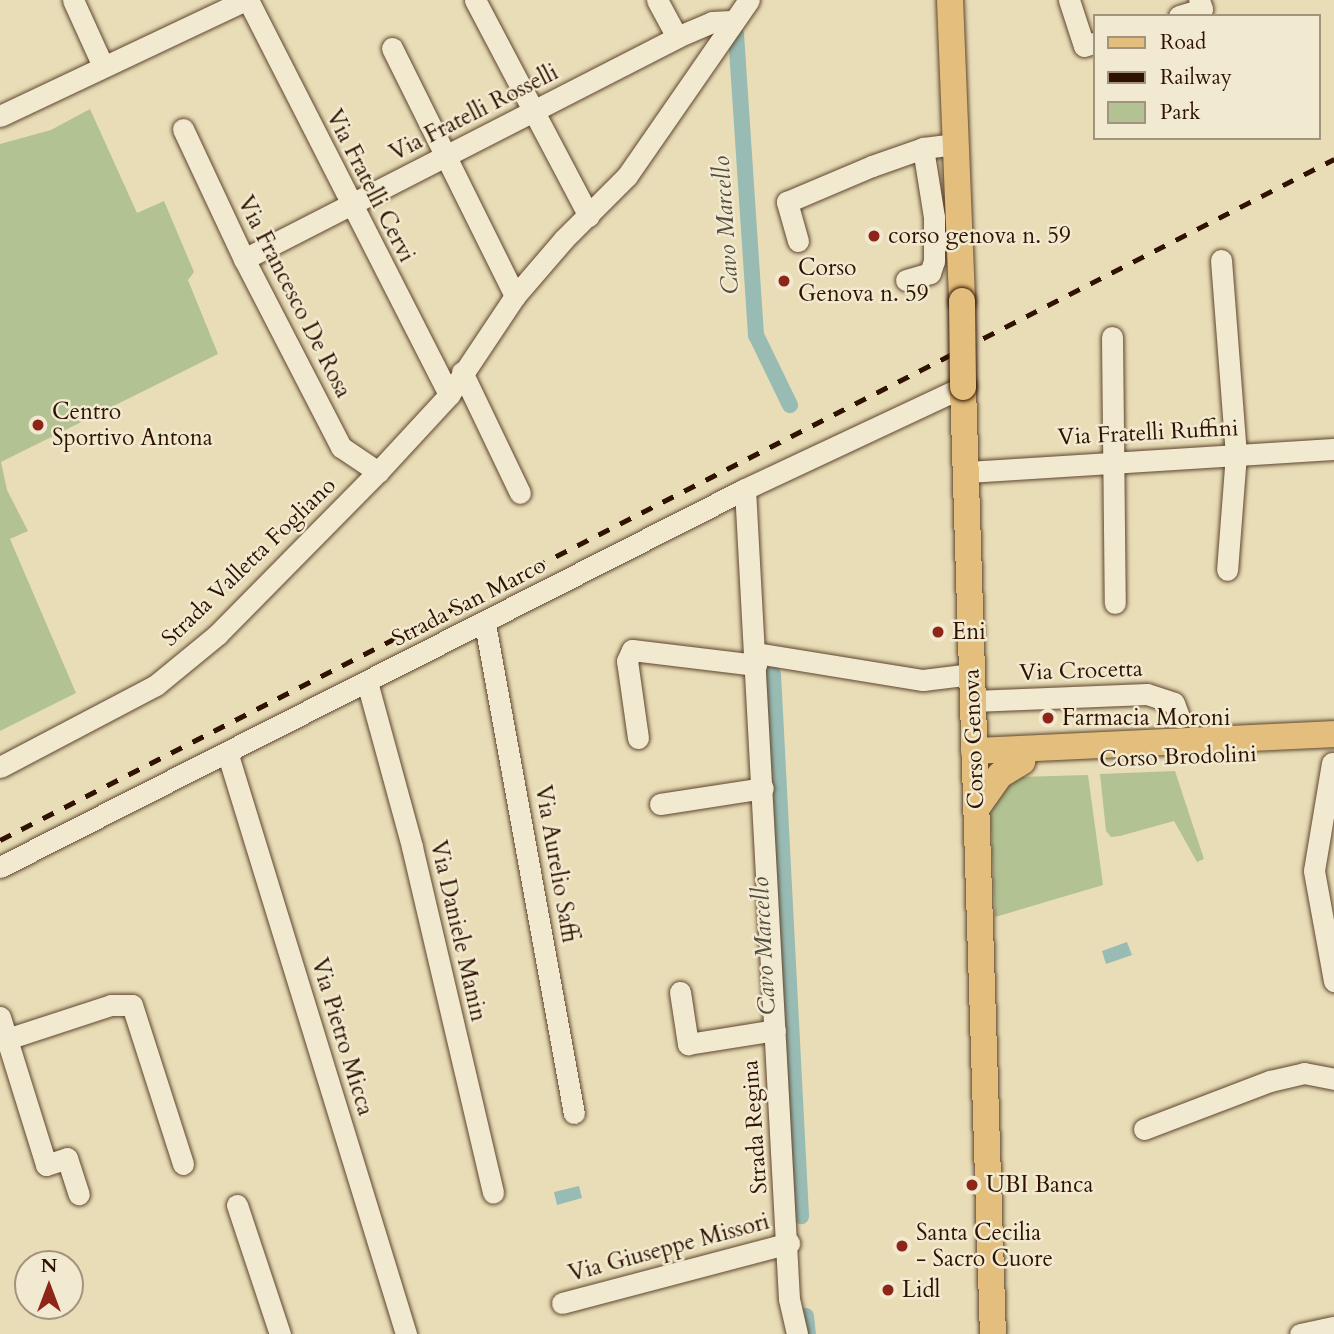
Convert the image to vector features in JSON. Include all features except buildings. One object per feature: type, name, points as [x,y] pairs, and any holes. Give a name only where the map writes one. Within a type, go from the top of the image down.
[{"type":"main road","name":"Corso Genova","points":[[950,0],[962,301],[993,1334]]},
{"type":"main road","name":"Corso Brodolini","points":[[973,707],[997,736],[1022,754],[1333,757]]},
{"type":"main road","name":"Corso Brodolini","points":[[975,756],[1334,734]]},
{"type":"main road","points":[[976,808],[1000,775],[1022,754]]},
{"type":"street","points":[[73,0],[103,66]]},
{"type":"street","points":[[0,116],[246,0]]},
{"type":"street","name":"Via Fratelli Cervi","points":[[246,0],[350,208],[449,395]]},
{"type":"street","points":[[475,0],[536,111],[589,216]]},
{"type":"street","points":[[657,0],[677,37]]},
{"type":"street","name":"Strada Valletta Fogliano","points":[[0,767],[156,685],[218,634],[378,472],[449,395],[515,296],[627,176],[730,21],[749,0]]},
{"type":"street","points":[[1069,0],[1084,46],[1092,44]]},
{"type":"street","points":[[1186,14],[1202,9],[1199,0]]},
{"type":"street","name":"Via Fratelli Rosselli","points":[[244,259],[350,208],[677,37],[712,22],[730,21]]},
{"type":"street","points":[[392,48],[515,296]]},
{"type":"street","name":"Via Francesco De Rosa","points":[[183,129],[244,259],[341,447],[378,472]]},
{"type":"street","points":[[798,241],[787,202],[923,149],[954,144]]},
{"type":"street","points":[[906,280],[930,273],[934,261],[934,217],[923,149]]},
{"type":"street","points":[[1221,260],[1236,454],[1227,570]]},
{"type":"street","points":[[1112,337],[1115,603]]},
{"type":"street","points":[[462,372],[520,493]]},
{"type":"street","name":"Strada San Marco","points":[[0,867],[228,755],[745,489],[964,387]]},
{"type":"street","name":"Via Fratelli Ruffini","points":[[966,472],[1114,460],[1334,449]]},
{"type":"street","name":"Strada Regina","points":[[745,489],[789,1243],[789,1298],[797,1334]]},
{"type":"street","name":"Via Aurelio Saffi","points":[[485,624],[574,1113]]},
{"type":"street","points":[[638,738],[627,661],[632,650],[863,669],[923,680],[972,674]]},
{"type":"street","name":"Via Daniele Manin","points":[[367,682],[412,847],[492,1193]]},
{"type":"street","name":"Via Crocetta","points":[[973,707],[1147,694],[1174,703],[1179,717]]},
{"type":"street","name":"Via Pietro Micca","points":[[228,755],[406,1334]]},
{"type":"street","points":[[1333,757],[1314,871],[1334,981]]},
{"type":"street","points":[[660,804],[763,788]]},
{"type":"street","points":[[680,992],[688,1044],[775,1030]]},
{"type":"street","points":[[7,1039],[111,1005],[132,1004],[183,1164]]},
{"type":"street","points":[[0,1017],[46,1165],[67,1158],[79,1194]]},
{"type":"street","points":[[1144,1129],[1269,1081],[1304,1073],[1334,1079]]},
{"type":"street","points":[[237,1205],[279,1334]]},
{"type":"street","name":"Via Giuseppe Missori","points":[[562,1303],[789,1243]]},
{"type":"street","points":[[1300,1334],[1334,1327]]},
{"type":"green space","name":"Centro Sportivo Antona","points":[[90,109],[137,213],[164,201],[194,272],[188,280],[218,354],[1,462],[7,490],[28,531],[10,539],[76,693],[0,731],[0,144],[51,130]]},
{"type":"green space","points":[[1175,771],[1204,859],[1197,862],[1174,821],[1120,836],[1111,837],[1106,831],[1100,774]]},
{"type":"green space","points":[[1088,775],[1103,885],[995,917],[990,803],[994,793],[1018,777]]},
{"type":"water","points":[[1127,942],[1132,955],[1106,964],[1102,951]]},
{"type":"water","points":[[579,1186],[582,1198],[557,1205],[554,1192]]},
{"type":"waterway","name":"Cavo Marcello","points":[[736,34],[756,335],[790,405]]},
{"type":"waterway","name":"Cavo Marcello","points":[[773,674],[801,1216]]},
{"type":"waterway","points":[[806,1316],[808,1334]]},
{"type":"railway","points":[[0,840],[1334,159]]},
{"type":"place","name":"corso genova n. 59","points":[[874,236]]},
{"type":"place","name":"Corso Genova n. 59","points":[[784,281]]},
{"type":"place","name":"Centro Sportivo Antona","points":[[38,425]]},
{"type":"place","name":"Eni","points":[[938,632]]},
{"type":"place","name":"Farmacia Moroni","points":[[1048,718]]},
{"type":"place","name":"UBI Banca","points":[[972,1185]]},
{"type":"place","name":"Santa Cecilia - Sacro Cuore","points":[[902,1246]]},
{"type":"place","name":"Lidl","points":[[888,1290]]}]
